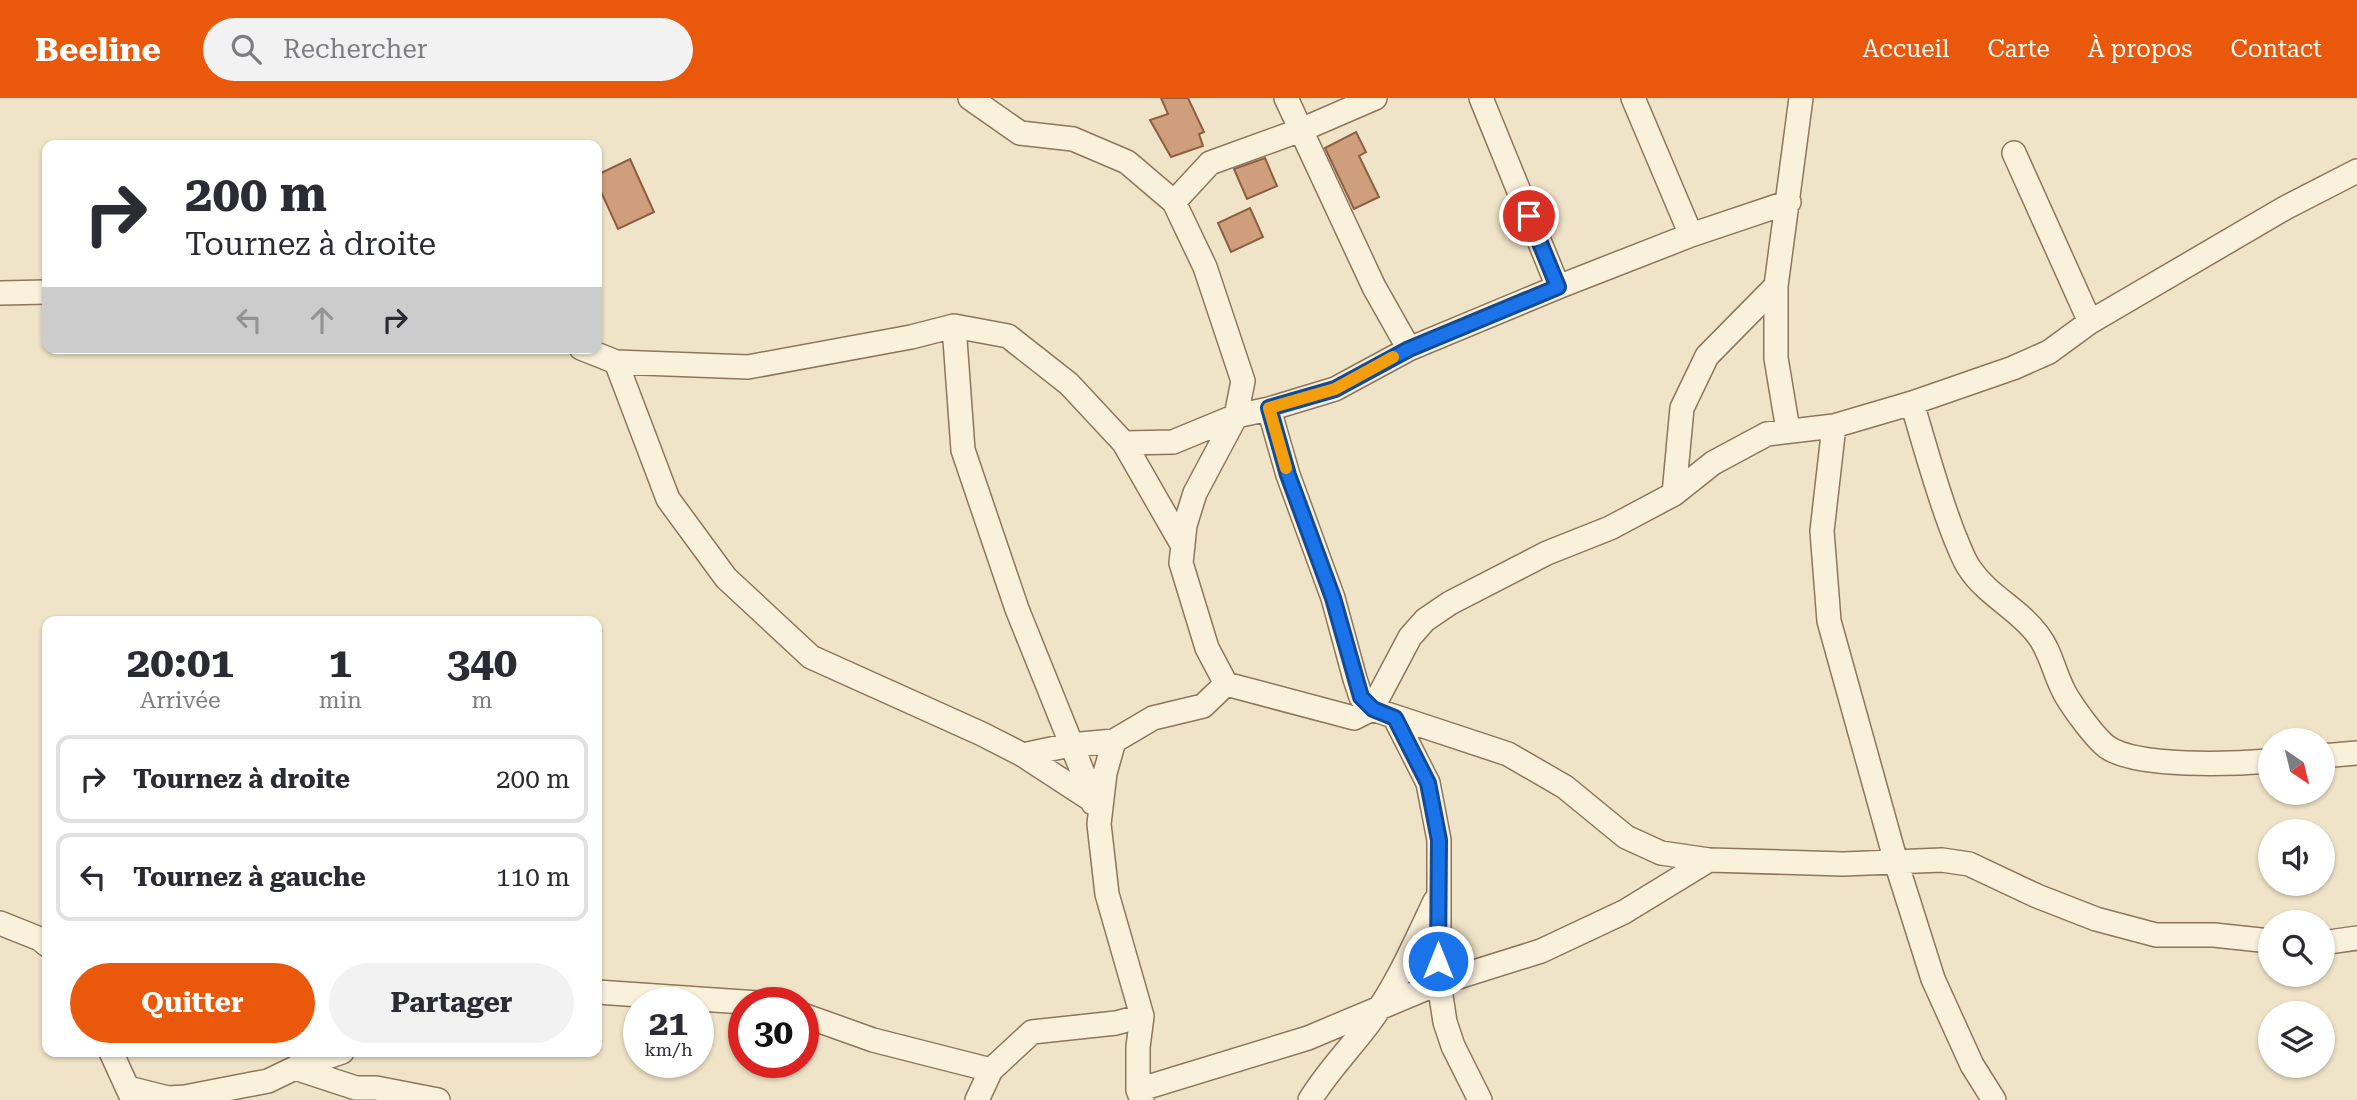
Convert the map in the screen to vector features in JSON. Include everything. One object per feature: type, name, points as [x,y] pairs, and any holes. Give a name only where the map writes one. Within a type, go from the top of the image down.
[{"type":"street","points":[[970,98],[1020,133],[1073,139],[1127,162],[1174,202],[1205,267],[1243,381],[1237,416],[1195,493],[1185,525],[1181,563],[1207,648],[1226,684],[1354,718],[1373,709],[1410,637],[1425,620],[1450,603],[1547,553],[1610,528],[1674,494],[1713,463],[1767,433],[1834,426],[1912,403],[2013,368],[2049,352],[2090,322],[2285,208],[2357,171]]},
{"type":"street","points":[[1286,98],[1374,287],[1409,349]]},
{"type":"street","points":[[1174,202],[1210,163],[1301,130],[1375,98]]},
{"type":"street","points":[[1481,98],[1558,287]]},
{"type":"street","points":[[1633,98],[1691,235]]},
{"type":"street","points":[[1788,430],[1776,358],[1776,286],[1801,98]]},
{"type":"street","points":[[2014,153],[2090,322]]},
{"type":"street","points":[[1125,443],[1173,442],[1237,416],[1335,389],[1409,349],[1558,287],[1691,235],[1788,202]]},
{"type":"street","points":[[1674,494],[1682,408],[1707,356],[1776,286]]},
{"type":"street","points":[[0,293],[42,292]]},
{"type":"street","points":[[596,354],[616,362],[748,367],[911,337],[954,326],[1008,336],[1069,384],[1125,443],[1183,546]]},
{"type":"street","points":[[954,326],[963,450],[1017,609],[1085,778],[1099,824],[1107,894],[1142,1016],[1138,1047],[1140,1095],[1308,1038],[1439,983],[1541,951],[1624,912],[1709,860]]},
{"type":"street","points":[[616,362],[668,499],[726,578],[811,657],[982,734],[1023,755],[1092,800]]},
{"type":"street","points":[[1912,403],[1949,523],[1968,567],[1988,591],[2039,635],[2069,700],[2106,746],[2133,756],[2197,764],[2258,761]]},
{"type":"street","points":[[1269,408],[1288,475],[1333,598],[1361,697],[1373,709],[1508,754],[1565,788],[1626,837],[1661,853],[1709,860],[1843,864],[1942,860],[1969,864],[2037,896],[2096,919],[2156,935],[2214,935],[2258,940]]},
{"type":"street","points":[[1834,426],[1822,531],[1829,621],[1896,862],[1933,979],[1972,1065],[1994,1100]]},
{"type":"street","points":[[1023,755],[1070,745],[1114,741],[1153,718],[1203,706],[1226,684]]},
{"type":"street","points":[[1395,718],[1428,783],[1439,840],[1439,983],[1445,1022],[1453,1046],[1480,1100]]},
{"type":"street","points":[[1099,824],[1105,773],[1114,741]]},
{"type":"street","points":[[2335,755],[2357,753]]},
{"type":"street","points":[[1310,1100],[1323,1077],[1378,1010],[1397,981],[1438,895]]},
{"type":"street","points":[[0,923],[42,941]]},
{"type":"street","points":[[2335,941],[2357,938]]},
{"type":"street","points":[[602,992],[728,1001]]},
{"type":"street","points":[[977,1100],[992,1070],[1032,1032],[1116,1023],[1142,1016]]},
{"type":"street","points":[[819,1021],[873,1040],[992,1070]]},
{"type":"street","points":[[113,1057],[130,1094],[168,1098],[268,1081],[327,1057]]},
{"type":"street","points":[[295,1068],[356,1088],[376,1088],[438,1100]]},
{"type":"building","points":[[1161,98],[1188,98],[1204,132],[1199,134],[1203,146],[1171,157],[1150,120],[1168,114]]},
{"type":"building","points":[[1356,132],[1366,152],[1359,156],[1379,197],[1354,209],[1325,148]]},
{"type":"building","points":[[1265,158],[1277,186],[1247,199],[1234,169]]},
{"type":"building","points":[[630,159],[654,212],[618,229],[602,194],[602,173]]},
{"type":"building","points":[[1250,208],[1263,237],[1231,252],[1218,223]]},
{"type":"slow traffic","points":[[1286,468],[1269,408],[1335,389],[1393,357]]},
{"type":"route","points":[[1438,961],[1439,840],[1428,783],[1395,718],[1373,709],[1361,697],[1333,598],[1288,475],[1269,408],[1335,389],[1409,349],[1558,287],[1529,216]]}]
